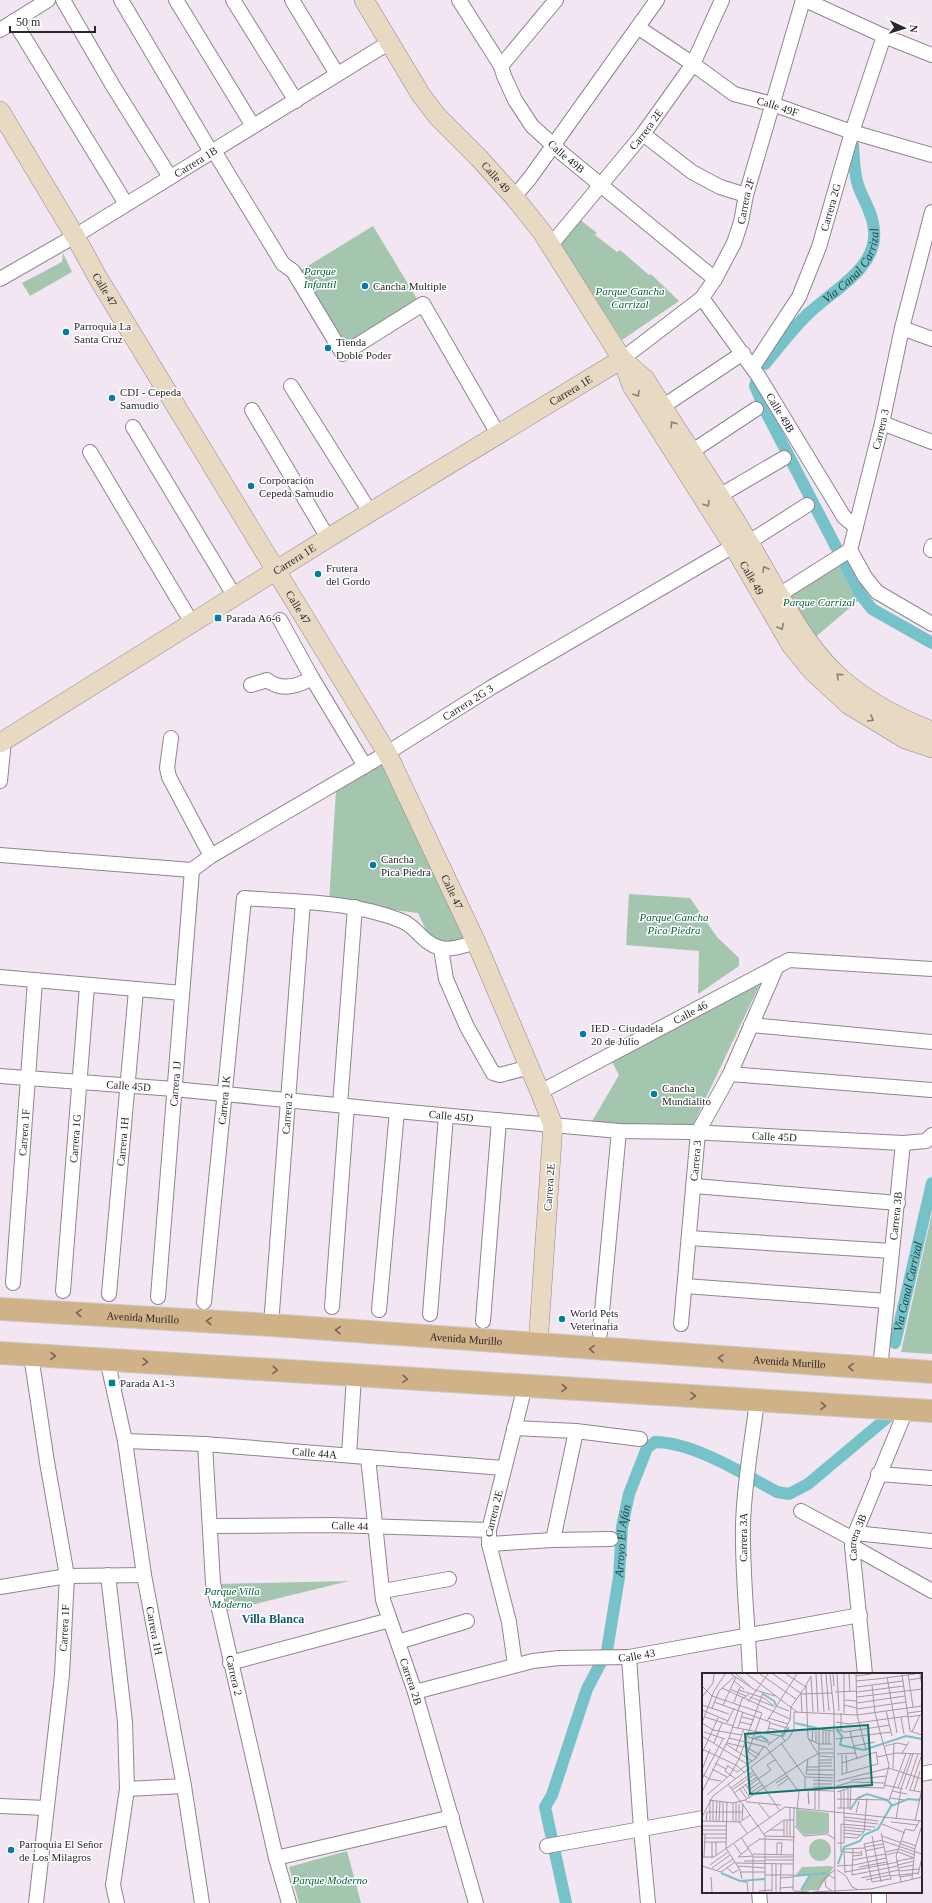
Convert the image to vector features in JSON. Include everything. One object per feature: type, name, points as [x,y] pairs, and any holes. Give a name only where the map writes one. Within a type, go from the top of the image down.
[{"type":"main road","name":"Avenida Murillo","points":[[0,1309],[271,1325],[932,1372]]},
{"type":"main road","points":[[0,1353],[932,1411]]},
{"type":"street","points":[[0,30],[48,0]]},
{"type":"street","points":[[63,0],[113,86],[170,177]]},
{"type":"street","points":[[121,0],[283,264],[293,271],[343,354],[423,304],[498,434]]},
{"type":"street","points":[[176,0],[253,126]]},
{"type":"street","points":[[233,0],[296,100]]},
{"type":"street","points":[[292,0],[337,74]]},
{"type":"street","name":"Calle 49","points":[[364,0],[420,95],[437,116],[479,158],[514,197],[550,246],[622,359],[632,386],[743,542]]},
{"type":"street","name":"Calle 49B","points":[[459,0],[501,66],[508,84],[532,126],[599,185],[715,279]]},
{"type":"street","points":[[501,66],[556,0]]},
{"type":"street","points":[[514,197],[530,178],[639,28],[657,0]]},
{"type":"street","name":"Carrera 2E","points":[[550,246],[599,185],[643,134],[693,64],[722,0]]},
{"type":"street","points":[[804,0],[884,36],[932,55]]},
{"type":"street","name":"Carrera 2F","points":[[622,359],[702,298],[715,279],[734,244],[741,222],[746,194],[804,0]]},
{"type":"street","points":[[14,21],[126,204]]},
{"type":"street","name":"Calle 49F","points":[[639,28],[693,64],[734,94],[772,104],[852,132],[932,154]]},
{"type":"street","name":"Carrera 2G","points":[[753,367],[799,296],[820,247],[852,132],[884,36]]},
{"type":"street","name":"Carrera 1B","points":[[0,279],[75,236],[390,42]]},
{"type":"street","name":"Calle 47","points":[[0,111],[75,236],[98,278],[387,753],[476,942],[554,1125]]},
{"type":"street","points":[[643,134],[692,172],[720,187],[746,194]]},
{"type":"street","name":"Carrera 3","points":[[850,550],[882,423],[902,328],[932,212]]},
{"type":"street","name":"Calle 49B","points":[[702,298],[753,367],[844,517],[856,527]]},
{"type":"street","points":[[902,328],[932,339]]},
{"type":"street","points":[[662,407],[743,353]]},
{"type":"street","name":"Calle 49","points":[[622,359],[644,379],[719,496],[774,598],[811,646],[836,674],[865,697],[910,723],[932,730]]},
{"type":"street","name":"Carrera 1E","points":[[0,781],[2,742],[370,512],[622,359]]},
{"type":"street","points":[[291,386],[370,512]]},
{"type":"street","points":[[691,452],[756,409]]},
{"type":"street","points":[[252,410],[328,538]]},
{"type":"street","points":[[882,423],[932,442]]},
{"type":"street","points":[[133,427],[235,597]]},
{"type":"street","points":[[90,452],[192,623]]},
{"type":"street","points":[[719,496],[784,458]]},
{"type":"street","name":"Carrera 2G 3","points":[[192,870],[211,856],[387,753],[492,687],[807,505]]},
{"type":"street","points":[[774,598],[850,550],[868,581],[877,592],[932,624]]},
{"type":"street","name":"Calle 49","points":[[774,598],[791,645],[812,671],[835,693],[849,705],[905,740],[932,748]]},
{"type":"street","points":[[280,620],[312,678],[365,766]]},
{"type":"street","points":[[251,685],[267,680],[274,686],[298,686],[312,678]]},
{"type":"street","points":[[171,738],[167,768],[169,777],[211,856]]},
{"type":"street","points":[[0,855],[192,870]]},
{"type":"street","name":"Carrera 1J","points":[[158,1297],[192,870]]},
{"type":"street","name":"Carrera 1K","points":[[204,1302],[244,898],[302,902]]},
{"type":"street","points":[[302,902],[355,907],[388,915],[408,923],[425,940],[441,949],[453,949],[476,942]]},
{"type":"street","name":"Carrera 2","points":[[271,1325],[302,902]]},
{"type":"street","points":[[332,1307],[355,907]]},
{"type":"street","points":[[441,949],[446,979],[467,1027],[493,1072],[500,1075],[530,1067]]},
{"type":"street","name":"Calle 46","points":[[540,1092],[789,960],[932,969]]},
{"type":"street","name":"Carrera 3","points":[[681,1324],[698,1132],[730,1074],[777,966]]},
{"type":"street","points":[[0,977],[87,986],[182,993]]},
{"type":"street","name":"Carrera 1F","points":[[13,1283],[35,981]]},
{"type":"street","name":"Carrera 1G","points":[[63,1290],[87,986]]},
{"type":"street","name":"Carrera 1H","points":[[109,1294],[136,990]]},
{"type":"street","points":[[751,1025],[932,1042]]},
{"type":"street","points":[[730,1074],[932,1090]]},
{"type":"street","name":"Calle 45D","points":[[0,1076],[174,1089],[446,1116],[619,1131],[698,1132],[904,1143]]},
{"type":"street","points":[[379,1310],[397,1111]]},
{"type":"street","points":[[430,1314],[446,1116]]},
{"type":"street","points":[[483,1321],[499,1120]]},
{"type":"street","name":"Carrera 2E","points":[[538,1345],[554,1125]]},
{"type":"street","points":[[600,1333],[619,1131]]},
{"type":"street","points":[[904,1143],[926,1141],[932,1134]]},
{"type":"street","name":"Carrera 3B","points":[[880,1368],[904,1143]]},
{"type":"street","points":[[694,1186],[898,1203]]},
{"type":"street","points":[[689,1238],[892,1251]]},
{"type":"street","points":[[685,1286],[887,1301]]},
{"type":"street","name":"Carrera 1F","points":[[31,1355],[47,1462],[67,1576],[62,1675],[36,1903]]},
{"type":"street","name":"Carrera 1H","points":[[107,1359],[125,1441],[144,1575],[184,1786],[202,1903]]},
{"type":"street","points":[[349,1455],[354,1376]]},
{"type":"street","name":"Carrera 2E","points":[[515,1665],[509,1622],[489,1537],[504,1468],[525,1386]]},
{"type":"street","name":"Carrera 3A","points":[[750,1673],[743,1564],[747,1467],[757,1401]]},
{"type":"street","name":"Carrera 3B","points":[[865,1673],[854,1539],[878,1474],[906,1410]]},
{"type":"street","points":[[514,1428],[576,1431],[640,1439]]},
{"type":"street","points":[[553,1540],[576,1431]]},
{"type":"street","name":"Calle 44A","points":[[125,1441],[205,1444],[504,1468]]},
{"type":"street","name":"Carrera 2","points":[[205,1444],[211,1526],[213,1583],[230,1663],[276,1858],[289,1903]]},
{"type":"street","name":"Carrera 2B","points":[[368,1457],[383,1600],[415,1692],[476,1903]]},
{"type":"street","points":[[878,1474],[932,1478]]},
{"type":"street","points":[[801,1511],[854,1539],[932,1591]]},
{"type":"street","name":"Calle 44","points":[[211,1526],[375,1526],[489,1537],[553,1540],[611,1539]]},
{"type":"street","points":[[854,1539],[932,1541]]},
{"type":"street","points":[[108,1575],[125,1722],[127,1789],[113,1885],[117,1903]]},
{"type":"street","points":[[0,1587],[67,1576],[144,1575]]},
{"type":"street","points":[[382,1591],[449,1579]]},
{"type":"street","name":"Calle 43","points":[[415,1692],[515,1665],[559,1658],[629,1657],[860,1615]]},
{"type":"street","points":[[230,1663],[390,1620]]},
{"type":"street","points":[[398,1642],[467,1621]]},
{"type":"street","points":[[629,1657],[641,1830],[648,1903]]},
{"type":"street","points":[[922,1774],[932,1772]]},
{"type":"street","points":[[127,1789],[184,1786]]},
{"type":"street","points":[[0,1806],[46,1808]]},
{"type":"street","points":[[276,1858],[452,1817]]},
{"type":"street","points":[[547,1846],[702,1818]]},
{"type":"street","points":[[759,1893],[760,1903]]},
{"type":"green space","name":"Parque Cancha Carrizal","points":[[579,219],[597,233],[595,235],[617,252],[620,250],[649,275],[651,274],[679,301],[622,340],[560,243]]},
{"type":"green space","name":"Parque Infantil","points":[[373,226],[419,302],[344,348],[298,272]]},
{"type":"green space","points":[[63,253],[72,272],[30,296],[22,283],[62,262]]},
{"type":"green space","name":"Parque Carrizal","points":[[840,561],[860,599],[812,640],[784,594]]},
{"type":"green space","points":[[386,760],[465,935],[458,942],[449,943],[430,939],[418,913],[329,902],[336,791]]},
{"type":"green space","name":"Parque Cancha Pica Piedra","points":[[629,894],[690,898],[717,937],[739,958],[739,966],[698,994],[699,951],[626,945]]},
{"type":"green space","points":[[762,980],[692,1127],[591,1123],[619,1075],[612,1062]]},
{"type":"green space","points":[[932,1213],[932,1354],[901,1352]]},
{"type":"green space","name":"Parque Villa Moderno","points":[[349,1581],[222,1612],[217,1584]]},
{"type":"green space","name":"Parque Moderno","points":[[347,1851],[361,1903],[299,1903],[289,1867]]},
{"type":"waterway","name":"Via Canal Carrizal","points":[[765,364],[803,319],[852,278],[869,256],[873,244],[874,230],[870,212],[860,191],[857,180],[854,165],[853,145]]},
{"type":"waterway","name":"Via Canal Carrizal","points":[[756,383],[755,386],[766,412],[836,547]]},
{"type":"waterway","name":"Via Canal Carrizal","points":[[845,564],[861,595],[872,609],[932,643]]},
{"type":"waterway","name":"Via Canal Carrizal","points":[[895,1343],[932,1183]]},
{"type":"waterway","name":"Arroyo El Afán","points":[[566,1903],[545,1807],[552,1795],[587,1689],[607,1651],[619,1577],[622,1527],[629,1494],[647,1448],[655,1442],[670,1443],[685,1447],[718,1460],[777,1492],[789,1494],[808,1484],[888,1417]]},
{"type":"place","name":"Cancha Multiple","points":[[365,286]]},
{"type":"place","name":"Parroquia La Santa Cruz","points":[[66,332]]},
{"type":"place","name":"Tienda Doble Poder","points":[[328,348]]},
{"type":"place","name":"CDI - Cepeda Samudio","points":[[112,398]]},
{"type":"place","name":"Corporación Cepeda Samudio","points":[[251,486]]},
{"type":"place","name":"Frutera del Gordo","points":[[318,574]]},
{"type":"place","name":"Parada A6-6","points":[[218,618]]},
{"type":"place","name":"Cancha Pica Piedra","points":[[373,865]]},
{"type":"place","name":"IED - Ciudadela 20 de Julio","points":[[583,1034]]},
{"type":"place","name":"Cancha Mundialito","points":[[654,1094]]},
{"type":"place","name":"World Pets Veterinaria","points":[[562,1319]]},
{"type":"place","name":"Parada A1-3","points":[[112,1383]]},
{"type":"place","name":"Parroquia El Señor de Los Milagros","points":[[11,1850]]},
{"type":"district","name":"Villa Blanca","points":[[273,1619]]}]
